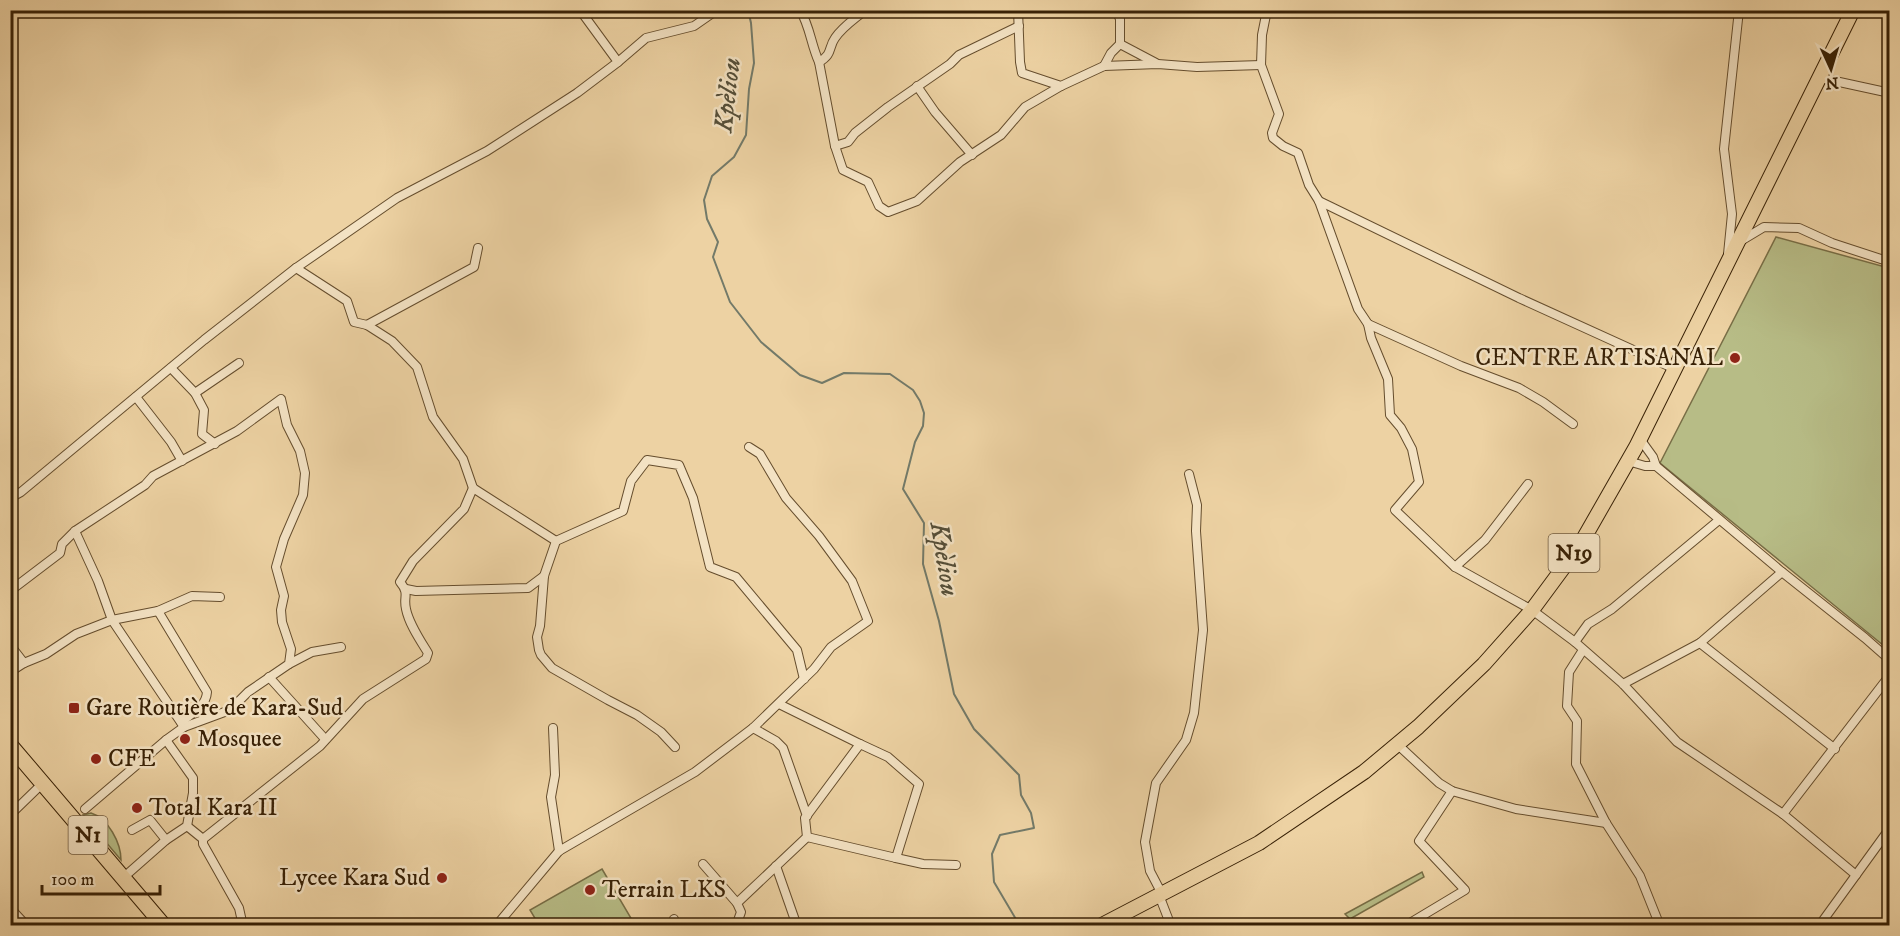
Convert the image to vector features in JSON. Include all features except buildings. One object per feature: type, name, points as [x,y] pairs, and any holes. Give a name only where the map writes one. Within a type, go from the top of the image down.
[{"type":"highway","name":"N1","points":[[10,745],[164,926]]},
{"type":"main road","name":"N19","points":[[1100,926],[1260,843],[1343,787],[1418,727],[1484,664],[1532,610],[1580,545],[1640,439],[1852,13]]},
{"type":"street","points":[[580,10],[618,62]]},
{"type":"street","points":[[10,498],[21,492],[296,268],[397,198],[487,151],[577,93],[646,38],[694,26],[717,10]]},
{"type":"street","points":[[800,10],[807,22],[819,62],[835,146],[843,170],[868,182],[879,206],[888,212],[917,201],[960,162],[1001,135],[1025,107],[1060,86],[1104,66],[1261,65]]},
{"type":"street","points":[[819,62],[830,53],[833,39],[865,10]]},
{"type":"street","points":[[1018,10],[1022,73],[1060,86]]},
{"type":"street","points":[[1104,66],[1120,44],[1120,19],[1116,10]]},
{"type":"street","points":[[1267,10],[1262,35],[1261,65],[1279,114],[1272,133],[1273,138],[1298,153],[1309,185],[1319,201],[1358,309],[1368,324],[1371,338],[1388,379],[1390,415],[1413,449],[1419,483],[1395,510],[1455,567],[1532,610],[1575,642],[1623,684],[1677,742],[1783,814],[1856,875]]},
{"type":"street","points":[[1727,264],[1732,214],[1724,150],[1739,10]]},
{"type":"street","points":[[1827,10],[1852,13]]},
{"type":"street","points":[[835,146],[848,142],[855,133],[950,64],[959,55],[1019,26]]},
{"type":"street","points":[[1120,44],[1158,64]]},
{"type":"street","points":[[1821,78],[1890,93]]},
{"type":"street","points":[[917,86],[935,112],[972,155]]},
{"type":"street","points":[[1319,201],[1519,298],[1675,369]]},
{"type":"street","points":[[1738,242],[1764,228],[1799,228],[1832,243],[1890,262]]},
{"type":"street","points":[[367,325],[474,267],[478,248]]},
{"type":"street","points":[[296,268],[347,302],[354,322],[367,325],[392,341],[417,367],[433,417],[463,459],[473,488],[556,541]]},
{"type":"street","points":[[1368,324],[1461,366],[1519,388],[1573,424]]},
{"type":"street","points":[[195,393],[239,363]]},
{"type":"street","points":[[171,368],[195,393],[204,410],[202,434],[215,444]]},
{"type":"street","points":[[136,397],[171,442],[182,462]]},
{"type":"street","points":[[10,591],[60,553],[62,544],[75,531],[145,485],[153,476],[237,431],[280,399],[287,424],[300,451],[305,473],[303,495],[284,539],[276,567],[284,596],[281,610],[282,622],[291,649],[289,664]]},
{"type":"street","points":[[1640,439],[1653,457],[1656,466],[1890,660]]},
{"type":"street","points":[[496,926],[559,851],[695,772],[753,728],[804,679],[831,648],[868,621],[852,581],[819,536],[786,498],[760,454],[749,447]]},
{"type":"street","points":[[675,747],[661,732],[638,714],[608,700],[552,668],[538,650],[537,637],[544,576],[556,541],[623,511],[631,481],[647,460],[679,465],[693,498],[710,567],[736,577],[797,650],[804,679]]},
{"type":"street","points":[[1628,461],[1645,466],[1656,466]]},
{"type":"street","points":[[1171,926],[1150,871],[1145,842],[1156,783],[1186,740],[1194,713],[1202,651],[1203,630],[1196,531],[1197,505],[1189,474]]},
{"type":"street","points":[[1455,567],[1485,540],[1528,484]]},
{"type":"street","points":[[203,839],[256,799],[325,739],[363,699],[428,656],[406,609],[406,590],[400,582],[413,561],[464,509],[473,488]]},
{"type":"street","points":[[1575,642],[1588,624],[1621,602],[1719,520]]},
{"type":"street","points":[[75,531],[98,581],[112,620],[182,724]]},
{"type":"street","points":[[1623,684],[1700,643],[1782,572]]},
{"type":"street","points":[[406,590],[528,588],[544,576]]},
{"type":"street","points":[[10,672],[46,654],[76,634],[112,620],[158,611],[192,596],[220,597]]},
{"type":"street","points":[[85,809],[166,740],[207,699],[207,692],[158,611]]},
{"type":"street","points":[[1700,643],[1834,749]]},
{"type":"street","points":[[10,645],[24,663]]},
{"type":"street","points":[[182,724],[230,710],[248,692],[289,664],[312,652],[341,647]]},
{"type":"street","points":[[1583,650],[1569,672],[1567,706],[1577,720],[1576,764],[1606,823],[1640,876],[1660,926]]},
{"type":"street","points":[[1783,814],[1890,675]]},
{"type":"street","points":[[269,677],[325,739]]},
{"type":"street","points":[[779,704],[888,757],[919,784],[896,858]]},
{"type":"street","points":[[553,728],[555,775],[551,797],[559,851]]},
{"type":"street","points":[[753,728],[776,741],[783,748],[807,816]]},
{"type":"street","points":[[124,877],[166,840],[187,826],[193,793],[193,778],[166,740]]},
{"type":"street","points":[[807,837],[805,818],[860,744]]},
{"type":"street","points":[[1397,744],[1439,783],[1452,791],[1516,809],[1606,823]]},
{"type":"street","points":[[10,815],[43,783]]},
{"type":"street","points":[[1405,926],[1465,890],[1419,841],[1452,791]]},
{"type":"street","points":[[132,830],[150,820],[166,840]]},
{"type":"street","points":[[187,826],[203,839],[203,844],[239,908],[243,926]]},
{"type":"street","points":[[1819,926],[1890,828]]},
{"type":"street","points":[[807,837],[923,864],[956,865]]},
{"type":"street","points":[[737,903],[807,837]]},
{"type":"street","points":[[703,864],[737,903],[741,912],[736,926]]},
{"type":"street","points":[[776,866],[797,926]]},
{"type":"street","points":[[10,908],[24,923]]},
{"type":"green space","points":[[1776,237],[1889,268],[1889,650],[1660,463]]},
{"type":"green space","points":[[91,813],[103,820],[112,832],[119,846],[121,860],[83,815]]},
{"type":"green space","name":"Terrain LKS","points":[[602,869],[635,925],[539,925],[530,910]]},
{"type":"green space","points":[[1422,872],[1424,877],[1350,919],[1345,914]]},
{"type":"waterway","name":"Kpèliou","points":[[748,10],[754,63],[749,89],[746,135],[734,157],[712,176],[704,200],[707,219],[718,242],[713,257],[730,302],[761,342],[800,375],[822,383],[844,373],[890,374],[913,390],[920,401],[924,413],[923,426],[915,442],[903,489],[924,523],[923,564],[939,621],[954,694],[974,729],[1019,775],[1021,795],[1031,813],[1034,828],[1000,835],[992,854],[994,882],[1020,926]]},
{"type":"place","name":"CENTRE ARTISANAL","points":[[1735,358]]},
{"type":"place","name":"Gare Routière de Kara-Sud","points":[[74,708]]},
{"type":"place","name":"Mosquee","points":[[185,739]]},
{"type":"place","name":"CFE","points":[[96,759]]},
{"type":"place","name":"Total Kara II","points":[[137,808]]},
{"type":"place","name":"Lycee Kara Sud","points":[[442,878]]},
{"type":"place","name":"Terrain LKS","points":[[590,890]]}]
